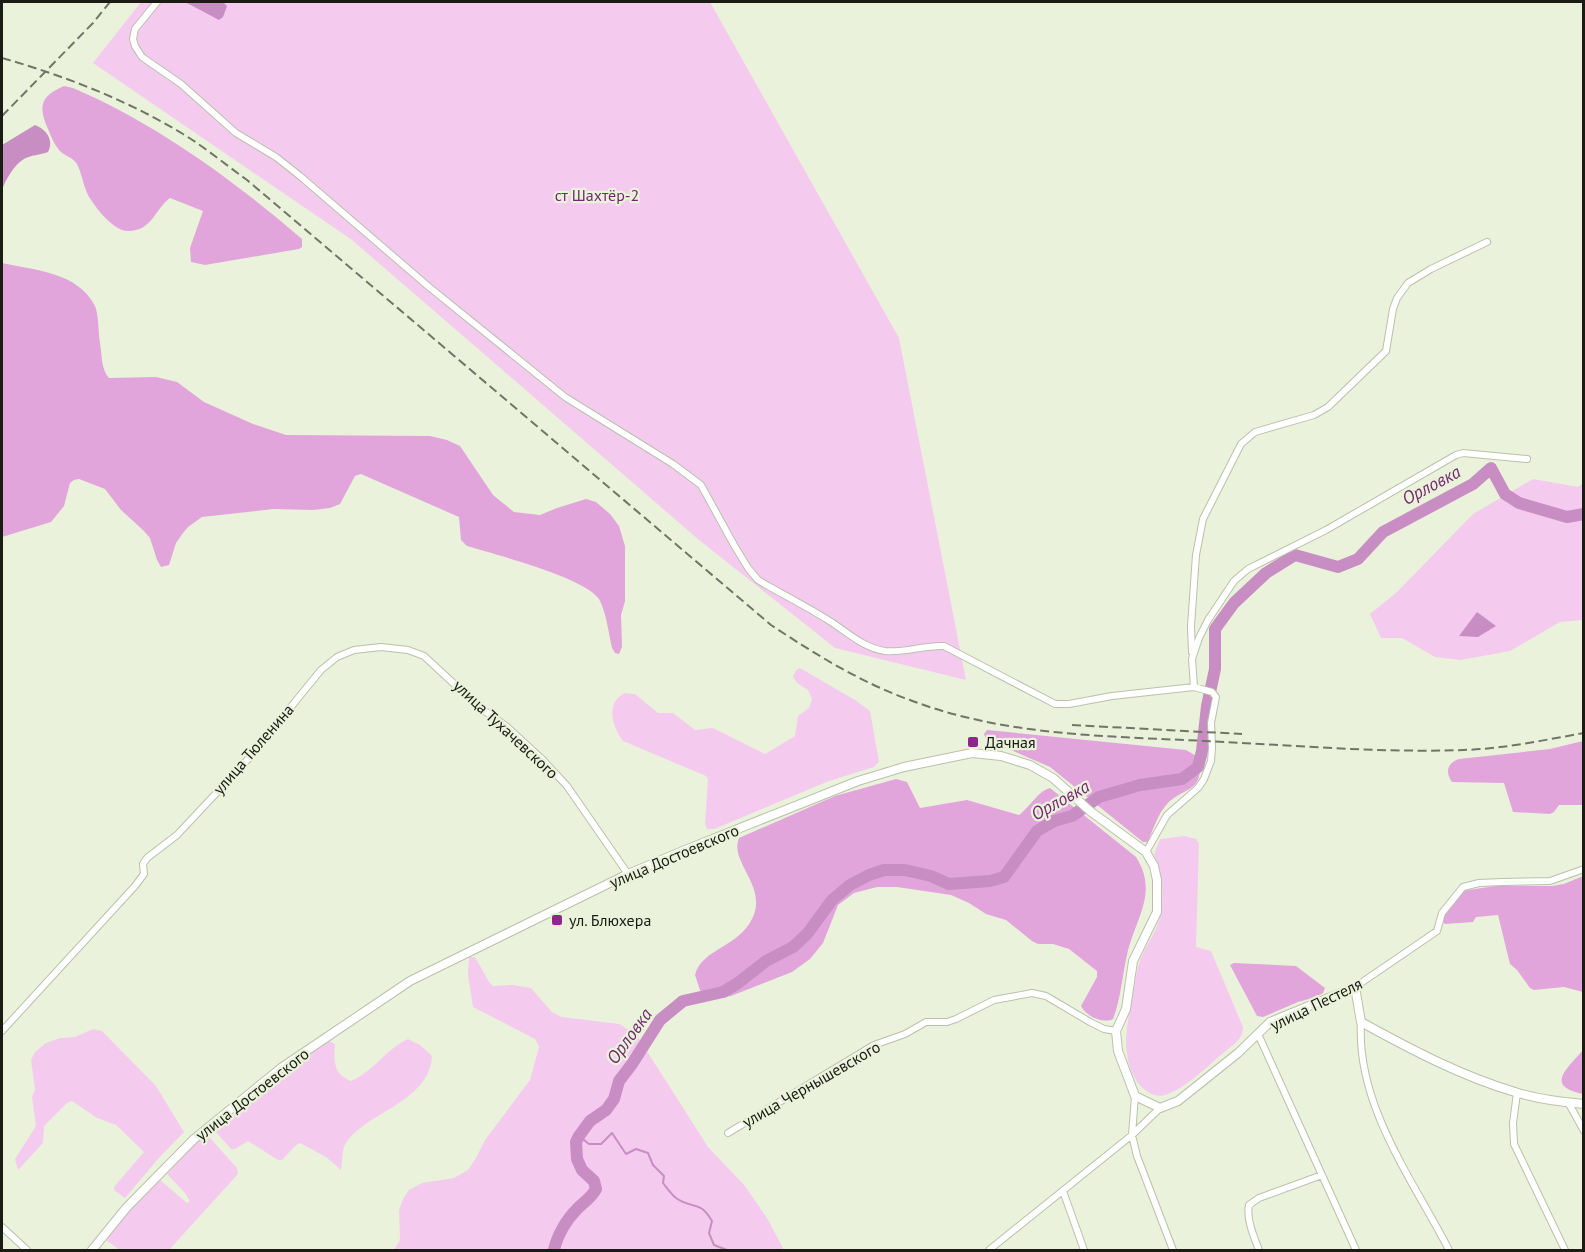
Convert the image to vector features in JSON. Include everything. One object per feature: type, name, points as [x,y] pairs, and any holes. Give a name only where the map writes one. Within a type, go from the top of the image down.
[{"type":"main road","name":"улица Достоевского","points":[[92,1251],[127,1207],[185,1147],[245,1096],[281,1068],[410,981],[628,874],[858,781],[904,767],[972,753],[1001,756],[1030,765],[1053,778],[1090,811],[1146,852]]},
{"type":"main road","points":[[1146,852],[1154,866],[1157,880],[1156,912],[1133,961],[1126,1008],[1116,1031],[1118,1051],[1135,1096],[1160,1108]]},
{"type":"main road","points":[[1355,987],[1361,1022],[1402,1045],[1517,1093],[1584,1104]]},
{"type":"main road","name":"улица Пестеля","points":[[1160,1108],[1178,1101],[1238,1053],[1270,1022],[1355,987]]},
{"type":"street","points":[[157,2],[135,29],[133,39],[142,57],[181,84],[236,134],[276,157],[300,176],[429,287],[565,397],[673,464],[701,485],[734,545],[758,580],[829,620],[864,644],[892,651],[932,645],[945,646],[1055,704],[1194,687],[1209,691],[1216,698],[1211,723],[1212,748],[1208,768],[1198,788],[1167,815],[1146,852]]},
{"type":"street","points":[[1194,687],[1192,595],[1196,555],[1203,519],[1241,444],[1255,432],[1314,415],[1328,407],[1386,351],[1396,298],[1408,283],[1431,268],[1487,242]]},
{"type":"street","points":[[1192,659],[1208,620],[1234,581],[1248,569],[1326,530],[1456,455],[1463,453],[1527,459]]},
{"type":"street","name":"улица Тухачевского","points":[[381,647],[408,650],[424,656],[479,707],[506,726],[567,786],[628,874]]},
{"type":"street","name":"улица Тюленина","points":[[2,1031],[144,874],[143,864],[147,858],[177,835],[251,756],[321,670],[337,657],[354,650],[381,647]]},
{"type":"street","name":"улица Пестеля","points":[[1355,987],[1437,931],[1442,914],[1463,887],[1479,883],[1551,881],[1584,869]]},
{"type":"street","name":"улица Чернышевского","points":[[728,1133],[874,1045],[905,1034],[926,1022],[947,1022],[956,1019],[994,1000],[1032,993],[1046,996],[1104,1029],[1116,1031]]},
{"type":"street","points":[[1361,1022],[1362,1058],[1373,1097],[1391,1145],[1449,1251]]},
{"type":"street","name":"улица Пестеля","points":[[1258,1034],[1356,1251]]},
{"type":"street","points":[[1517,1093],[1513,1123],[1514,1144],[1565,1251]]},
{"type":"street","points":[[1135,1096],[1132,1135],[1137,1156],[1173,1251]]},
{"type":"street","points":[[1568,1102],[1584,1131]]},
{"type":"street","points":[[989,1251],[1028,1217],[1132,1135],[1160,1108]]},
{"type":"street","points":[[1259,1251],[1251,1226],[1249,1205],[1259,1198],[1322,1175]]},
{"type":"street","points":[[1063,1191],[1084,1251]]},
{"type":"street","points":[[2,1227],[27,1251]]},
{"type":"street","points":[[999,1243],[1002,1251]]},
{"type":"green space","name":"ст Шахтёр-2","points":[[141,2],[710,2],[899,338],[966,680],[835,648],[699,540],[352,240],[93,63]]},
{"type":"green space","points":[[1533,479],[1578,487],[1583,483],[1583,620],[1560,622],[1510,651],[1461,660],[1435,657],[1402,638],[1381,638],[1370,614],[1397,592],[1473,514]]},
{"type":"green space","points":[[800,668],[870,711],[879,762],[874,767],[829,781],[714,829],[707,829],[705,823],[708,779],[706,776],[623,741],[616,729],[612,715],[615,702],[625,693],[635,694],[658,713],[673,713],[695,730],[713,728],[765,754],[795,736],[798,716],[809,708],[812,699],[808,690],[797,683],[793,677],[796,670]]},
{"type":"green space","points":[[1185,836],[1196,839],[1199,843],[1196,947],[1211,951],[1243,1030],[1236,1042],[1191,1080],[1174,1092],[1157,1096],[1143,1089],[1132,1072],[1126,1049],[1127,1025],[1138,965],[1158,924],[1161,912],[1162,882],[1154,854],[1160,839]]},
{"type":"green space","points":[[469,957],[475,957],[493,986],[513,985],[531,988],[552,1012],[562,1017],[619,1024],[636,1034],[708,1147],[745,1186],[767,1218],[784,1250],[394,1250],[400,1240],[399,1210],[409,1190],[422,1183],[454,1178],[468,1170],[485,1140],[530,1080],[539,1047],[535,1039],[473,1007],[468,975]]},
{"type":"green space","points":[[93,1029],[102,1031],[156,1086],[184,1132],[125,1198],[114,1190],[114,1187],[144,1152],[116,1125],[97,1118],[72,1101],[67,1103],[44,1126],[43,1143],[18,1170],[15,1159],[36,1126],[31,1060],[35,1052],[46,1043],[60,1038],[75,1037]]},
{"type":"green space","points":[[408,1039],[420,1045],[432,1056],[429,1072],[421,1085],[409,1096],[355,1132],[344,1146],[341,1170],[326,1157],[300,1143],[282,1160],[278,1160],[248,1141],[231,1149],[214,1130],[217,1124],[326,1041],[335,1044],[335,1061],[338,1071],[351,1081]]},
{"type":"green space","points":[[205,1136],[210,1138],[237,1168],[238,1174],[169,1250],[120,1250],[107,1241],[108,1235],[159,1179],[187,1203],[190,1201],[167,1174]]},
{"type":"shaded area","points":[[185,2],[223,2],[227,6],[223,17],[219,20]]},
{"type":"shaded area","points":[[64,86],[73,88],[135,118],[193,155],[302,239],[302,247],[205,265],[191,262],[190,248],[203,211],[170,198],[143,227],[128,231],[116,227],[105,218],[91,200],[77,164],[57,148],[45,121],[43,103],[50,94]]},
{"type":"shaded area","points":[[35,125],[43,130],[50,140],[48,152],[20,162],[2,190],[2,145]]},
{"type":"shaded area","points":[[2,263],[54,274],[78,286],[87,295],[95,306],[102,362],[109,378],[156,377],[177,382],[204,402],[253,424],[286,435],[430,436],[447,440],[460,446],[493,495],[514,512],[540,515],[586,499],[596,502],[610,514],[619,526],[625,546],[625,601],[621,615],[622,647],[619,654],[615,653],[612,648],[599,599],[591,591],[559,575],[467,546],[461,540],[459,517],[361,474],[355,476],[340,504],[330,508],[273,509],[202,517],[188,527],[176,543],[169,565],[161,567],[150,538],[121,510],[105,489],[79,479],[70,483],[64,506],[51,522],[2,537]]},
{"type":"shaded area","points":[[1477,612],[1496,626],[1478,637],[1459,636]]},
{"type":"shaded area","points":[[987,730],[1186,750],[1198,757],[1199,777],[1192,787],[1167,804],[1158,817],[1148,842],[1143,842],[1050,767],[986,739],[984,734]]},
{"type":"shaded area","points":[[1583,741],[1583,805],[1559,805],[1550,814],[1513,812],[1504,783],[1452,782],[1448,775],[1450,765],[1459,759],[1550,749]]},
{"type":"shaded area","points":[[896,779],[907,782],[920,808],[967,800],[1019,815],[1042,792],[1050,788],[1136,857],[1143,870],[1145,894],[1127,955],[1113,1019],[1095,1018],[1081,1006],[1097,977],[1097,971],[1069,949],[1053,944],[1038,944],[1006,920],[986,914],[951,895],[897,887],[877,887],[854,893],[838,905],[823,943],[810,959],[792,972],[731,996],[709,999],[701,993],[695,975],[699,966],[747,927],[756,905],[752,884],[739,856],[737,847],[739,838],[835,796]]},
{"type":"shaded area","points":[[1583,876],[1583,992],[1564,987],[1534,990],[1530,988],[1510,964],[1498,915],[1476,917],[1473,922],[1445,924],[1441,920],[1442,914],[1462,891],[1495,886],[1552,886]]},
{"type":"shaded area","points":[[1234,963],[1296,966],[1325,988],[1323,993],[1316,997],[1263,1017],[1257,1016],[1230,965]]},
{"type":"shaded area","points":[[1583,1050],[1583,1094],[1571,1091],[1564,1086],[1562,1076]]},
{"type":"waterway","name":"Орловка","points":[[554,1250],[566,1223],[596,1189],[594,1181],[582,1170],[577,1159],[576,1142],[579,1136],[590,1121],[606,1110],[614,1099],[619,1081],[660,1020],[683,1001],[723,992],[766,961],[793,947],[807,934],[832,900],[850,885],[869,875],[884,870],[905,870],[931,876],[949,884],[990,881],[1004,877],[1037,831],[1054,821],[1072,816],[1099,797],[1140,785],[1182,779],[1198,767],[1215,669],[1215,629],[1234,603],[1266,573],[1295,555],[1338,567],[1358,559],[1383,532],[1473,484],[1491,468],[1505,494],[1519,503],[1567,517],[1584,514]]},
{"type":"waterway","points":[[579,1136],[589,1144],[601,1144],[612,1133],[626,1154],[636,1149],[648,1153],[653,1165],[664,1176],[663,1183],[669,1191],[682,1202],[699,1207],[707,1214],[712,1221],[709,1233],[714,1245],[727,1250]]},
{"type":"railway","points":[[2,116],[93,23],[110,2]]},
{"type":"railway","points":[[2,58],[72,81],[118,100],[162,122],[200,145],[247,180],[771,625],[838,667],[891,693],[946,712],[982,721],[1056,732],[1130,738],[1431,751],[1493,748],[1584,733]]},
{"type":"railway","points":[[1072,725],[1242,734]]},
{"type":"place","name":"Дачная","points":[[973,742]]},
{"type":"place","name":"ул. Блюхера","points":[[557,920]]}]
